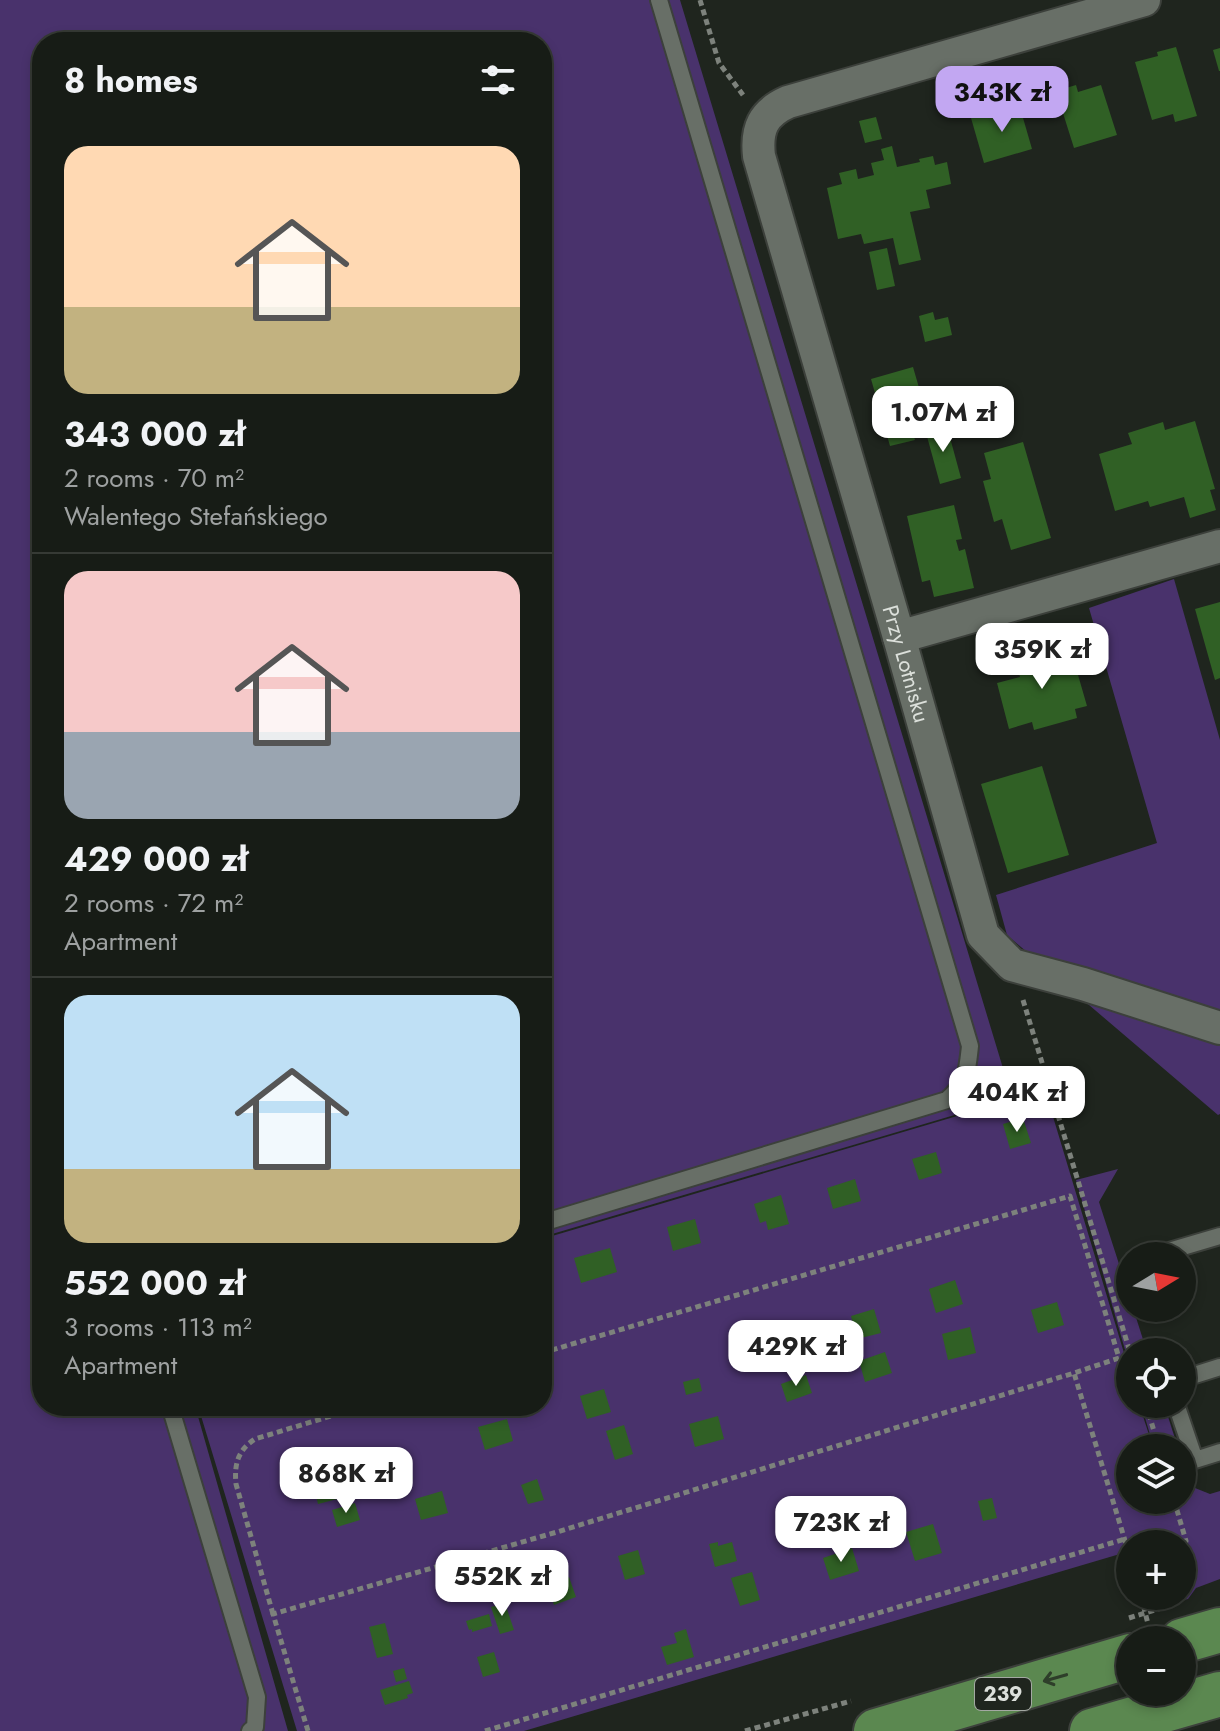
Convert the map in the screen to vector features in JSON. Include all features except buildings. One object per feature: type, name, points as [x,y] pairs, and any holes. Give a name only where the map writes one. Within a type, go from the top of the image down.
[{"type":"main road","name":"239","points":[[1196,1634],[1220,1630]]},
{"type":"main road","name":"239","points":[[888,1729],[1116,1654]]},
{"type":"main road","points":[[1092,1731],[1194,1710]]},
{"type":"street","points":[[760,133],[769,113],[788,102],[1144,0]]},
{"type":"street","name":"Przy Lotnisku","points":[[760,133],[759,156],[980,926],[983,935],[1012,965]]},
{"type":"street","points":[[899,637],[1220,546]]},
{"type":"street","points":[[1012,965],[1220,1028]]},
{"type":"lane","points":[[552,1220],[947,1100],[961,1087],[968,1067],[970,1046],[659,0]]},
{"type":"lane","points":[[1196,1243],[1220,1236]]},
{"type":"lane","points":[[1196,1375],[1220,1367]]},
{"type":"lane","points":[[173,1416],[257,1697],[255,1727],[250,1731]]},
{"type":"lane","points":[[1181,1418],[1195,1460],[1220,1452]]},
{"type":"path","points":[[700,0],[719,63],[760,133]]},
{"type":"path","points":[[1012,965],[1126,1338]]},
{"type":"path","points":[[273,1614],[557,1532],[1119,1358],[1070,1196],[552,1350]]},
{"type":"path","points":[[1074,1373],[1122,1530]]},
{"type":"path","points":[[308,1731],[236,1484],[235,1469],[246,1445],[255,1439],[331,1416]]},
{"type":"path","points":[[485,1731],[1116,1542]]},
{"type":"shaded area","points":[[0,0],[680,0],[1012,1098],[552,1234],[552,32],[32,32],[32,1416],[198,1416],[288,1731],[0,1731]]},
{"type":"shaded area","points":[[1174,579],[1220,740],[1218,1115],[1007,935],[996,895],[1157,843],[1089,608]]},
{"type":"shaded area","points":[[1045,1090],[1119,1338],[1116,1338],[1116,1418],[1144,1418],[1149,1434],[1116,1434],[1116,1514],[1196,1514],[1196,1488],[1210,1494],[1220,1491],[1220,1579],[1196,1588],[1196,1530],[1116,1530],[1116,1555],[524,1731],[297,1731],[201,1416],[552,1416],[552,1236]]},
{"type":"shaded area","points":[[1118,1169],[1099,1202],[1116,1255],[1116,1319],[1076,1180]]},
{"type":"shaded area","points":[[1117,1322],[1137,1322],[1143,1338],[1122,1338]]},
{"type":"shaded area","points":[[1145,1418],[1168,1418],[1174,1434],[1150,1434]]}]
